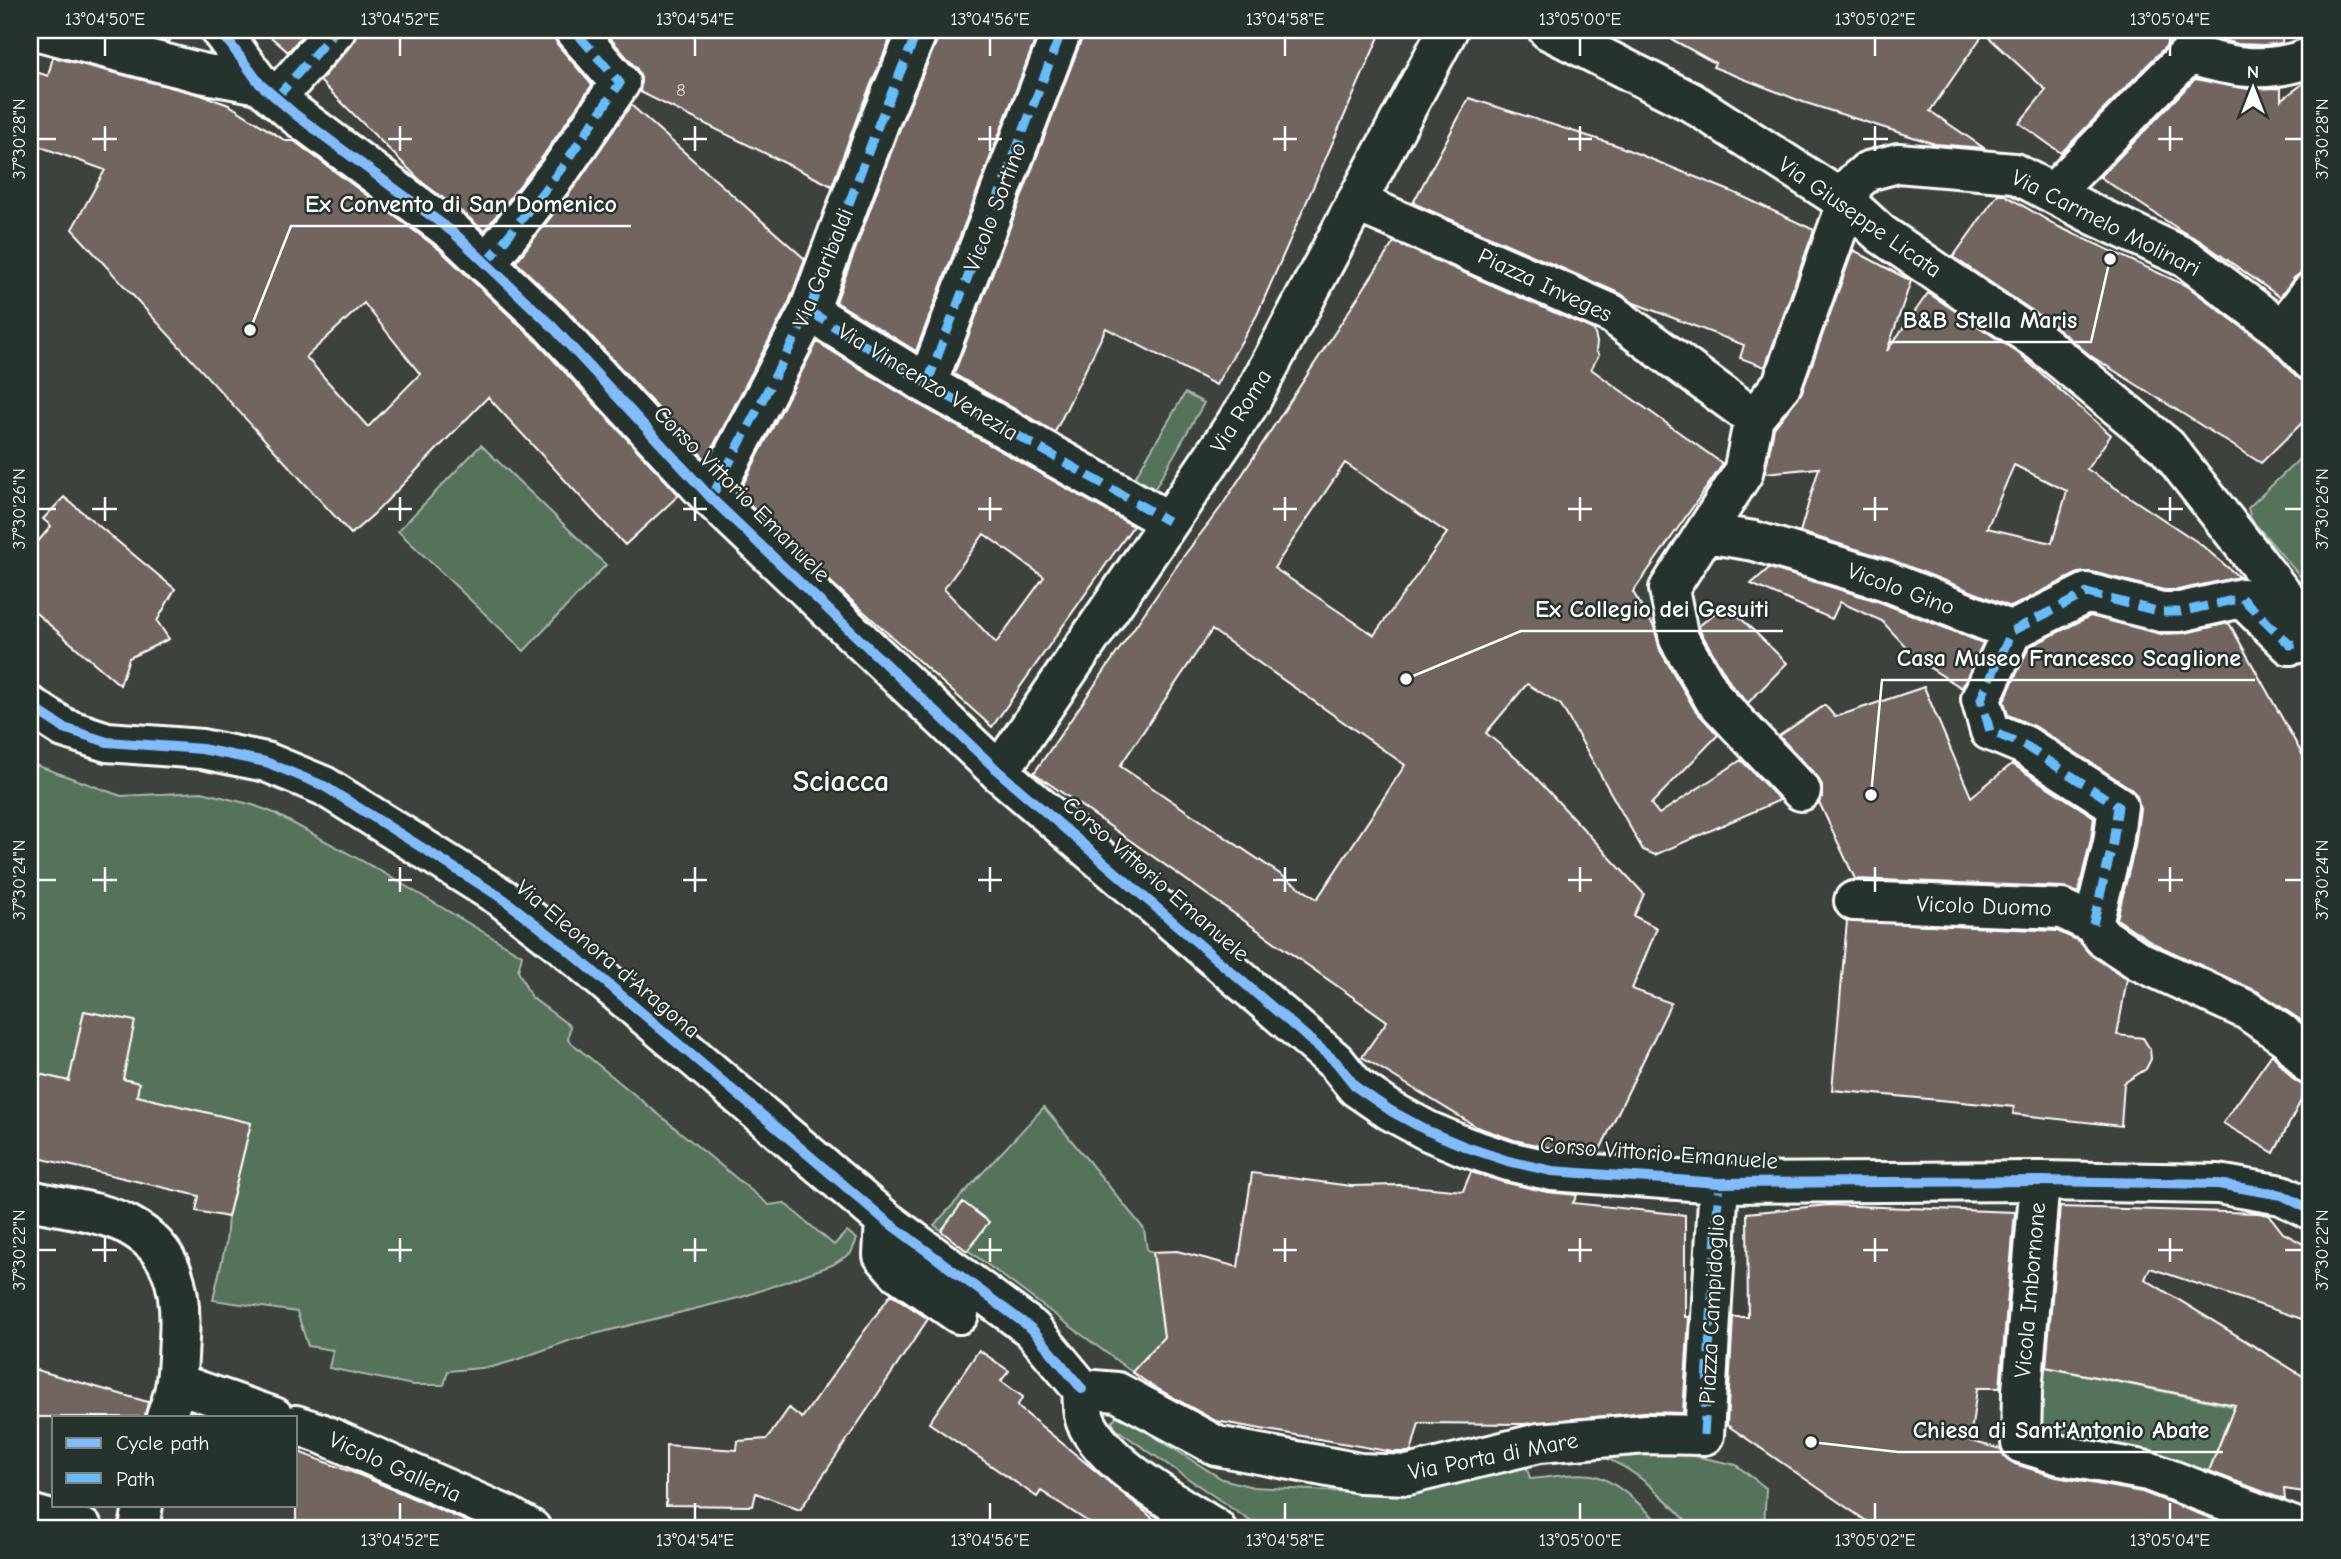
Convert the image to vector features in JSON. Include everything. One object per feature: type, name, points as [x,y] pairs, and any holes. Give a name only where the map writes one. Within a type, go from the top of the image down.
[{"type":"street","points":[[35,30],[268,91],[336,30]]},
{"type":"street","name":"Corso Vittorio Emanuele","points":[[220,30],[268,91],[454,233],[551,325],[711,498],[999,772],[1336,1062],[1356,1087],[1391,1111],[1466,1147],[1508,1161],[1552,1171],[1719,1183],[2040,1181],[2218,1184],[2282,1195],[2311,1210]]},
{"type":"street","points":[[486,264],[561,169],[620,83],[574,30]]},
{"type":"street","name":"Via Garibaldi","points":[[711,498],[809,311],[879,123],[918,30]]},
{"type":"street","name":"Vicolo Sortino","points":[[927,384],[1062,30]]},
{"type":"street","name":"Via Roma","points":[[999,772],[1249,404],[1448,30]]},
{"type":"street","name":"Via Giuseppe Licata","points":[[1548,30],[1691,102],[1847,203],[1881,234],[2040,342],[2167,447],[2311,631]]},
{"type":"street","points":[[2053,193],[2193,42],[2218,64],[2244,68],[2270,68],[2311,57]]},
{"type":"street","name":"Via Carmelo Molinari","points":[[1754,418],[1782,384],[1854,183],[1868,171],[1898,163],[2014,173],[2094,215],[2186,258],[2282,330],[2311,361]]},
{"type":"street","name":"Piazza Inveges","points":[[1356,202],[1612,314],[1754,418]]},
{"type":"street","points":[[2282,330],[2311,292]]},
{"type":"street","name":"Via Vincenzo Venezia","points":[[809,311],[927,384],[1168,521]]},
{"type":"street","points":[[1754,418],[1743,473],[1669,589],[1679,639],[1714,699],[1801,791]]},
{"type":"street","name":"Vicolo Gino","points":[[1705,533],[1754,541],[1884,580],[2012,631]]},
{"type":"street","points":[[2093,924],[2113,843],[2118,806],[2024,745],[1990,731],[1981,699],[2012,631],[2087,593],[2161,612],[2180,612],[2242,598],[2290,645],[2311,640]]},
{"type":"street","name":"Via Eleonora d'Aragona","points":[[30,706],[64,728],[107,742],[202,749],[266,762],[324,786],[502,898],[560,943],[885,1220],[1032,1329],[1082,1390]]},
{"type":"street","name":"Vicolo Duomo","points":[[1854,901],[2062,909],[2093,924],[2103,937],[2139,961],[2247,1010],[2300,1052]]},
{"type":"street","name":"Vicola Imbornone","points":[[2040,1181],[2022,1391],[2021,1443],[2060,1455],[2148,1471],[2300,1529]]},
{"type":"street","name":"Piazza Campidoglio","points":[[1704,1436],[1719,1183]]},
{"type":"street","points":[[30,1200],[126,1224],[145,1236],[161,1253],[172,1270],[181,1310],[171,1400],[268,1416]]},
{"type":"street","points":[[885,1220],[883,1255],[898,1271],[959,1314]]},
{"type":"street","points":[[1082,1390],[1085,1419],[1097,1440],[1140,1480],[1216,1529]]},
{"type":"street","name":"Via Porta di Mare","points":[[1082,1390],[1117,1392],[1217,1446],[1360,1474],[1409,1475],[1539,1443],[1646,1434],[1704,1436]]},
{"type":"street","name":"Vicolo Galleria","points":[[298,1426],[510,1517],[531,1529]]},
{"type":"street","points":[[139,1529],[144,1506]]},
{"type":"street","points":[[30,1514],[83,1529]]},
{"type":"green space","points":[[1185,393],[1204,403],[1154,490],[1134,479]]},
{"type":"green space","points":[[481,445],[606,565],[524,651],[398,531]]},
{"type":"green space","points":[[2311,448],[2311,589],[2251,519],[2248,508]]},
{"type":"green space","points":[[30,763],[121,796],[202,792],[274,813],[377,869],[522,955],[518,971],[531,997],[570,1026],[568,1040],[769,1205],[784,1203],[834,1245],[847,1231],[857,1239],[851,1253],[832,1265],[742,1297],[571,1340],[492,1367],[448,1371],[444,1385],[413,1385],[329,1368],[333,1350],[308,1346],[297,1312],[213,1300],[226,1243],[228,1217],[251,1123],[137,1096],[139,1083],[123,1079],[134,1021],[84,1011],[69,1081],[30,1072]]},
{"type":"green space","points":[[1044,1107],[1144,1229],[1147,1250],[1153,1252],[1164,1337],[1132,1372],[934,1225]]},
{"type":"green space","points":[[2035,1365],[2238,1408],[2224,1431],[2205,1482],[2044,1441],[2032,1424]]},
{"type":"green space","points":[[1116,1416],[1126,1419],[1222,1479],[1253,1487],[1409,1495],[1525,1461],[1530,1479],[1581,1474],[1604,1479],[1633,1498],[1664,1529],[1262,1529],[1116,1429],[1112,1422]]},
{"type":"green space","points":[[1643,1448],[1736,1465],[1766,1488],[1764,1529],[1694,1529],[1638,1476],[1597,1455]]},
{"type":"building","points":[[121,30],[176,30],[169,42]]},
{"type":"building","points":[[263,30],[307,30],[288,52]]},
{"type":"building","points":[[357,30],[553,30],[557,44],[592,85],[543,156],[484,231],[423,183],[320,81],[352,44]]},
{"type":"building","points":[[603,30],[894,30],[832,186],[640,92],[641,78],[637,69]]},
{"type":"building","points":[[939,30],[1039,30],[916,351],[836,302]]},
{"type":"building","points":[[1083,30],[1382,30],[1257,315],[1216,385],[1106,328],[1055,432],[954,374]]},
{"type":"building","points":[[1655,30],[2283,30],[2282,43],[2264,45],[2238,44],[2196,33],[2183,33],[2173,39],[2061,153],[2019,123],[2046,90],[1984,33],[1930,111],[1984,148],[1935,144],[1803,102],[1713,67],[1715,63]]},
{"type":"building","points":[[53,57],[201,95],[229,105],[286,141],[294,141],[440,250],[535,340],[679,495],[625,545],[488,397],[374,514],[351,534],[72,229],[105,170],[30,143],[30,70],[48,76]],"holes":[[[364,303],[420,374],[368,427],[306,357]]]},
{"type":"building","points":[[2195,79],[2248,89],[2281,88],[2281,100],[2311,80],[2311,271],[2302,272],[2294,278],[2280,297],[2199,240],[2100,177]]},
{"type":"building","points":[[1469,98],[1616,145],[1735,193],[1814,230],[1765,367],[1740,358],[1744,345],[1634,303],[1621,294],[1413,203]]},
{"type":"building","points":[[631,105],[805,259],[789,302],[706,460],[567,310],[516,262],[578,182]]},
{"type":"building","points":[[1998,194],[2003,194],[2059,227],[2187,286],[2267,346],[2296,376],[2304,382],[2311,382],[2311,414],[2261,463],[2091,356],[2052,324],[1953,257]]},
{"type":"building","points":[[1394,242],[1594,330],[1596,351],[1599,355],[1591,369],[1723,464],[1633,592],[1654,627],[1660,650],[1695,710],[1718,735],[1651,804],[1659,814],[1741,760],[1780,800],[1655,855],[1643,850],[1561,705],[1527,684],[1486,733],[1524,765],[1644,894],[1634,916],[1657,928],[1632,989],[1671,1003],[1599,1152],[1555,1149],[1514,1140],[1477,1127],[1362,1057],[1387,1021],[1034,773],[1183,557],[1221,507]],"holes":[[[1345,463],[1447,533],[1374,635],[1274,568]],[[1212,630],[1405,765],[1317,899],[1120,766]]]},
{"type":"building","points":[[1853,250],[1911,281],[1887,351],[1928,293],[2017,352],[2111,435],[2087,469],[2199,543],[2239,577],[2178,590],[2164,590],[2092,572],[2078,573],[2011,607],[1892,560],[1800,532],[1819,468],[1765,473],[1774,428],[1802,392]],"holes":[[[2014,465],[2067,491],[2052,543],[1987,528]]]},
{"type":"building","points":[[817,342],[916,403],[1133,526],[992,727],[822,574],[738,494]],"holes":[[[984,534],[1044,577],[996,643],[944,589]]]},
{"type":"building","points":[[64,497],[175,589],[157,621],[169,639],[129,658],[120,685],[30,608],[30,551],[51,526],[43,519]]},
{"type":"building","points":[[1769,568],[1877,601],[1983,643],[1962,688],[1919,661],[1882,621],[1840,602],[1832,619],[1751,584]]},
{"type":"building","points":[[1726,604],[1787,663],[1748,703],[1732,686],[1700,631],[1699,626]]},
{"type":"building","points":[[2090,616],[2161,634],[2185,633],[2229,623],[2311,770],[2311,1032],[2302,1021],[2259,992],[2155,944],[2117,919],[2135,846],[2140,809],[2137,796],[2130,788],[2036,727],[2008,715],[2004,701],[2029,647]]},
{"type":"building","points":[[1924,687],[1971,797],[2012,764],[2094,817],[2078,893],[2063,887],[1855,879],[1819,802],[1822,785],[1817,776],[1779,736],[1825,705],[1835,717]]},
{"type":"building","points":[[1847,921],[2057,931],[2079,941],[2091,955],[2127,979],[2117,1035],[2143,1038],[2150,1049],[2151,1059],[2146,1069],[2124,1083],[2121,1126],[2013,1114],[2014,1107],[1832,1090]]},
{"type":"building","points":[[84,1011],[135,1021],[123,1079],[139,1083],[137,1096],[251,1123],[228,1217],[196,1211],[199,1196],[30,1156],[30,1072],[69,1081]]},
{"type":"building","points":[[2272,1054],[2294,1080],[2308,1087],[2274,1153],[2223,1123]]},
{"type":"building","points":[[1471,1172],[1547,1192],[1577,1195],[1573,1203],[1685,1215],[1685,1317],[1689,1317],[1683,1413],[1644,1412],[1524,1424],[1419,1423],[1411,1452],[1393,1452],[1216,1421],[1132,1372],[1164,1337],[1153,1252],[1177,1251],[1238,1267],[1252,1173],[1351,1186],[1400,1185],[1463,1191]]},
{"type":"building","points":[[963,1202],[989,1222],[967,1251],[941,1231]]},
{"type":"building","points":[[1828,1205],[2015,1212],[2000,1388],[1977,1388],[1970,1441],[2001,1449],[2004,1456],[2015,1464],[2056,1477],[2142,1492],[2239,1529],[1878,1529],[1727,1425],[1733,1317],[1748,1317],[1747,1213]]},
{"type":"building","points":[[2060,1207],[2258,1213],[2269,1215],[2283,1233],[2311,1248],[2311,1322],[2150,1268],[2145,1279],[2311,1381],[2311,1493],[2284,1489],[2285,1500],[2209,1471],[2235,1405],[2046,1367]]},
{"type":"building","points":[[891,1294],[928,1319],[800,1510],[756,1493],[753,1506],[666,1505],[666,1445],[737,1450],[738,1441],[767,1439],[789,1408],[802,1418]]},
{"type":"building","points":[[979,1350],[1009,1371],[1001,1381],[1023,1397],[1017,1406],[1166,1529],[1099,1529],[1041,1491],[1037,1497],[929,1423]]},
{"type":"building","points":[[30,1368],[148,1402],[145,1416],[30,1417]]},
{"type":"building","points":[[298,1452],[362,1476],[484,1529],[296,1529]]},
{"type":"marked path","points":[[276,98],[336,30]]},
{"type":"marked path","points":[[486,264],[561,169],[620,83],[574,30]]},
{"type":"marked path","points":[[711,498],[809,311],[879,123],[918,30]]},
{"type":"marked path","points":[[927,384],[1062,30]]},
{"type":"marked path","points":[[809,311],[927,384],[1168,521]]},
{"type":"marked path","points":[[2093,924],[2113,843],[2118,806],[2024,745],[1990,731],[1981,699],[2012,631],[2087,593],[2161,612],[2180,612],[2242,598],[2290,645],[2311,640]]},
{"type":"marked path","points":[[1704,1435],[1719,1183]]},
{"type":"cycle path","points":[[220,30],[260,84],[296,115],[454,233],[551,325],[711,498],[999,772],[1336,1062],[1356,1087],[1391,1111],[1466,1147],[1508,1161],[1552,1171],[1719,1183],[2040,1181],[2218,1184],[2282,1195],[2311,1210]]},
{"type":"cycle path","points":[[30,706],[64,728],[107,742],[202,749],[266,762],[324,786],[502,898],[560,943],[885,1220],[1032,1329],[1082,1389]]},
{"type":"place","name":"B&B Stella Maris","points":[[2110,259]]},
{"type":"place","name":"Ex Convento di San Domenico","points":[[250,330]]},
{"type":"place","name":"Ex Collegio dei Gesuiti","points":[[1406,679]]},
{"type":"place","name":"Casa Museo Francesco Scaglione","points":[[1871,795]]},
{"type":"place","name":"Chiesa di Sant'Antonio Abate","points":[[1811,1442]]},
{"type":"district","name":"Sciacca","points":[[841,781]]}]
